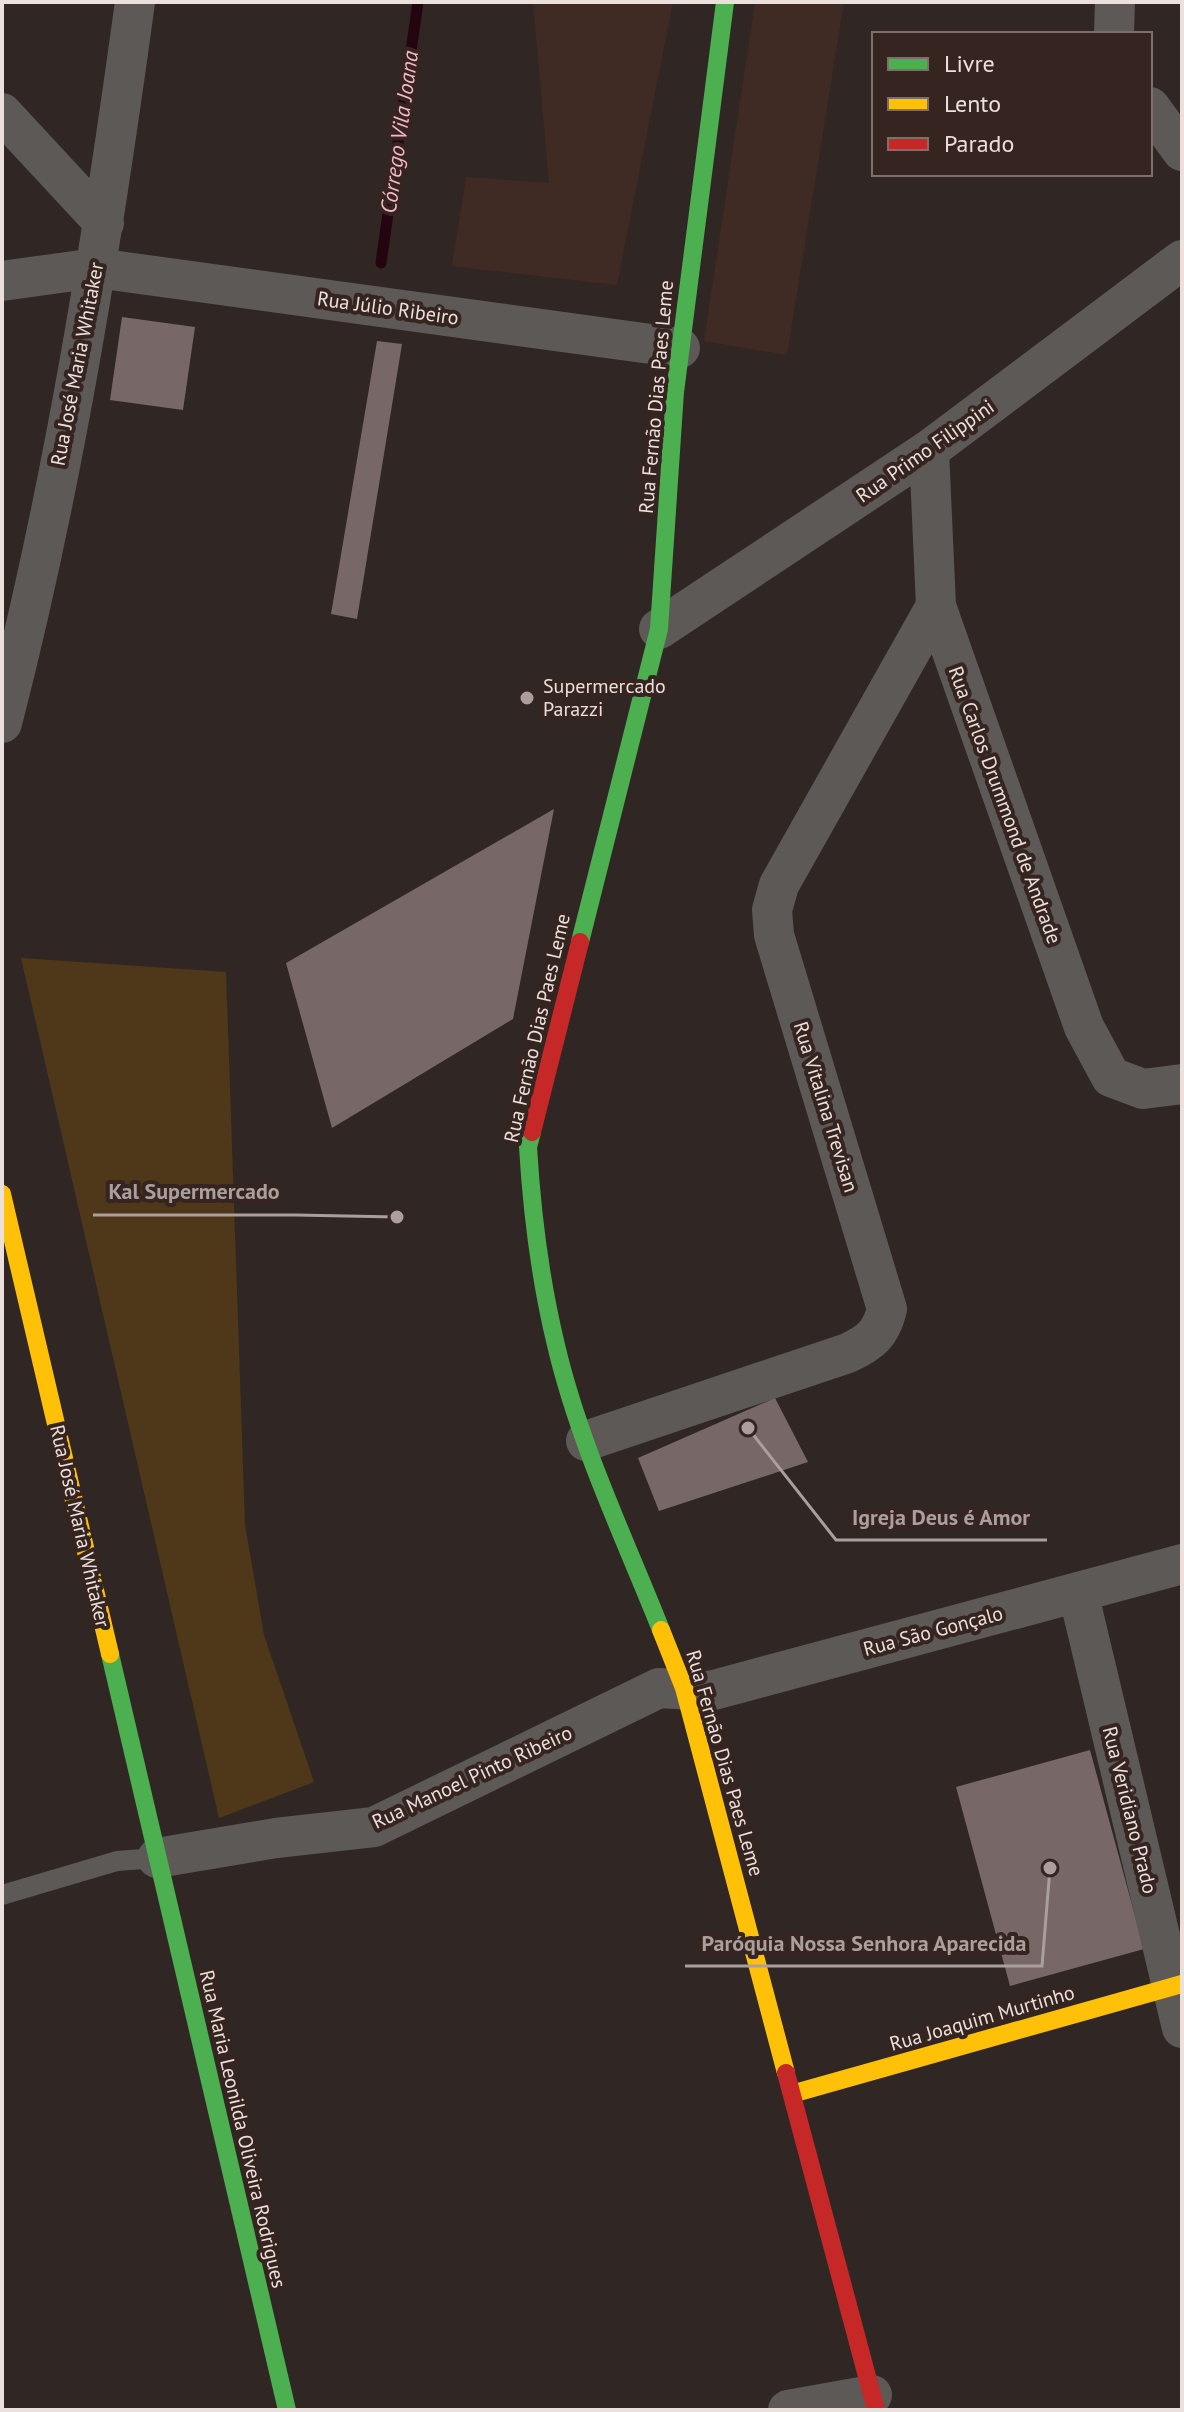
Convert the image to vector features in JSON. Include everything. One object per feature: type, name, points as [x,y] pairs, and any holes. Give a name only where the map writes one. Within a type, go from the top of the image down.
[{"type":"main road","name":"Rua Fernão Dias Paes Leme","points":[[725,2],[680,348],[659,629],[528,1147],[534,1240],[556,1347],[586,1441],[684,1688],[795,2093],[874,2402]]},
{"type":"main road","name":"Rua José Maria Whitaker","points":[[2,1194],[157,1858]]},
{"type":"main road","name":"Rua Maria Leonilda Oliveira Rodrigues","points":[[157,1858],[287,2410]]},
{"type":"main road","name":"Rua Joaquim Murtinho","points":[[795,2093],[1178,1986]]},
{"type":"street","name":"Rua José Maria Whitaker","points":[[2,723],[19,655],[96,268],[135,2]]},
{"type":"street","points":[[1114,32],[1115,2]]},
{"type":"street","points":[[1152,110],[1182,151]]},
{"type":"street","points":[[2,113],[104,223]]},
{"type":"street","name":"Rua Primo Filippini","points":[[659,629],[929,450],[1182,260]]},
{"type":"street","name":"Rua Júlio Ribeiro","points":[[2,281],[96,268],[680,348]]},
{"type":"street","name":"Rua Carlos Drummond de Andrade","points":[[929,450],[936,606],[1084,1027],[1111,1077],[1143,1089],[1182,1084]]},
{"type":"street","name":"Rua Vitalina Trevisan","points":[[586,1441],[848,1353],[870,1343],[882,1328],[887,1309],[774,935],[772,910],[779,885],[936,606]]},
{"type":"street","name":"Rua São Gonçalo","points":[[684,1688],[710,1691],[1182,1564]]},
{"type":"street","name":"Rua Veridiano Prado","points":[[1078,1592],[1178,1986],[1182,2028]]},
{"type":"street","name":"Rua Manoel Pinto Ribeiro","points":[[157,1858],[276,1838],[374,1827],[659,1688],[684,1688]]},
{"type":"street","points":[[788,2410],[874,2402]]},
{"type":"lane","points":[[2,1895],[117,1861],[157,1858]]},
{"type":"shaded area","points":[[533,2],[673,2],[617,285],[452,266],[466,177],[549,183]]},
{"type":"shaded area","points":[[755,2],[844,2],[787,355],[704,341]]},
{"type":"shaded area","points":[[21,958],[226,972],[245,1525],[264,1635],[314,1782],[219,1818]]},
{"type":"building","points":[[122,317],[195,327],[183,410],[110,400]]},
{"type":"building","points":[[377,341],[402,344],[357,619],[331,614]]},
{"type":"building","points":[[554,809],[513,1019],[332,1128],[286,963]]},
{"type":"building","points":[[775,1398],[808,1462],[659,1511],[638,1458]]},
{"type":"building","points":[[1090,1750],[1144,1949],[1010,1986],[956,1787]]},
{"type":"waterway","name":"Córrego Vila Joana","points":[[381,263],[418,2]]},
{"type":"traffic: fast","points":[[580,942],[659,629],[675,392],[725,2]]},
{"type":"traffic: fast","points":[[532,1132],[528,1147],[534,1222],[556,1345],[590,1454],[661,1630]]},
{"type":"traffic: fast","points":[[110,1654],[287,2410]]},
{"type":"traffic: slow","points":[[2,1194],[110,1654]]},
{"type":"traffic: slow","points":[[661,1630],[684,1688],[786,2073]]},
{"type":"traffic: slow","points":[[795,2093],[1182,1984]]},
{"type":"traffic: jam","points":[[532,1132],[580,942]]},
{"type":"traffic: jam","points":[[786,2073],[876,2410]]},
{"type":"place","name":"Supermercado Parazzi","points":[[527,698]]},
{"type":"place","name":"Kal Supermercado","points":[[397,1217]]},
{"type":"place","name":"Igreja Deus é Amor","points":[[748,1428]]},
{"type":"place","name":"Paróquia Nossa Senhora Aparecida","points":[[1050,1868]]}]
